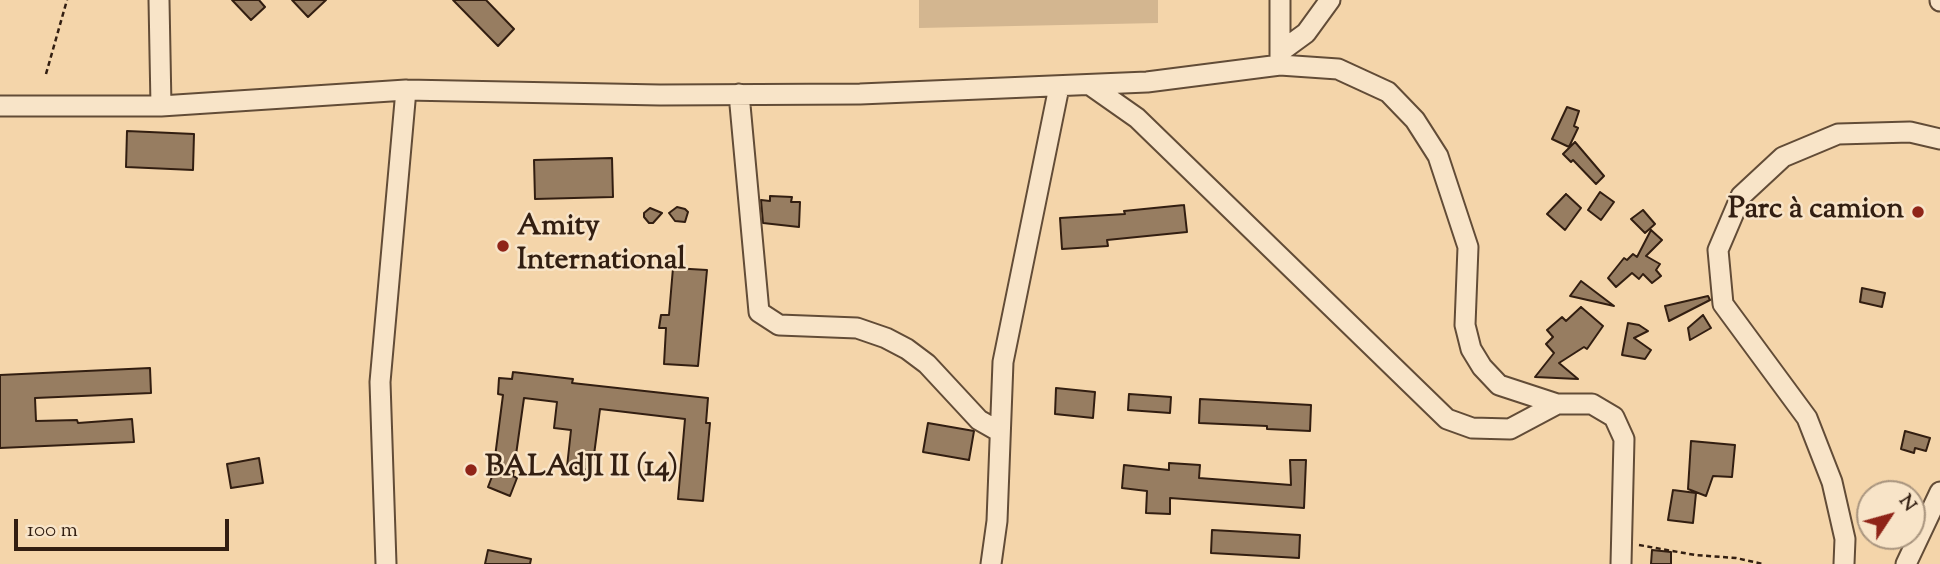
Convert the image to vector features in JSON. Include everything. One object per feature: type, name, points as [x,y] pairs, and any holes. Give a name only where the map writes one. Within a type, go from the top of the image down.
[{"type":"street","points":[[159,0],[161,106]]},
{"type":"street","points":[[1280,0],[1280,59]]},
{"type":"street","points":[[1280,59],[1306,33],[1330,0]]},
{"type":"street","points":[[0,106],[161,106],[406,90],[860,94],[1147,82],[1280,59],[1338,69],[1388,92],[1415,120],[1438,156],[1468,247],[1465,325],[1471,349],[1482,367],[1499,385],[1557,404],[1592,404],[1614,417],[1624,439],[1621,564]]},
{"type":"street","points":[[1090,85],[1137,118],[1447,419],[1472,428],[1510,429],[1557,404]]},
{"type":"street","points":[[991,564],[997,522],[1003,362],[1059,87]]},
{"type":"street","points":[[386,564],[380,382],[406,90]]},
{"type":"street","points":[[739,94],[759,312],[779,325],[858,328],[886,338],[927,364],[979,420],[1000,432]]},
{"type":"street","points":[[1844,564],[1845,539],[1832,482],[1807,418],[1723,304],[1718,250],[1741,196],[1783,157],[1838,134],[1910,132],[1940,139]]},
{"type":"street","points":[[1906,564],[1940,492]]},
{"type":"path","points":[[46,74],[67,0]]},
{"type":"path","points":[[1622,543],[1763,564]]},
{"type":"shaded area","points":[[919,0],[1158,0],[1158,23],[919,28]]},
{"type":"building","points":[[232,0],[259,0],[265,7],[251,20]]},
{"type":"building","points":[[292,0],[326,0],[308,17]]},
{"type":"building","points":[[453,0],[486,0],[514,29],[498,46]]},
{"type":"building","points":[[1567,107],[1579,111],[1574,126],[1578,128],[1569,147],[1552,139]]},
{"type":"building","points":[[127,131],[194,134],[193,170],[126,167]]},
{"type":"building","points":[[1575,142],[1604,176],[1596,184],[1573,160],[1571,162],[1563,154]]},
{"type":"building","points":[[612,158],[613,197],[535,199],[534,160]]},
{"type":"building","points":[[1600,192],[1614,202],[1601,220],[1588,210]]},
{"type":"building","points":[[1566,194],[1581,208],[1565,230],[1547,214]]},
{"type":"building","points":[[770,196],[792,197],[791,202],[800,202],[799,227],[763,223],[761,200],[770,201]]},
{"type":"building","points":[[1184,205],[1187,232],[1107,240],[1108,246],[1062,249],[1060,218],[1125,214],[1124,211]]},
{"type":"building","points":[[677,207],[688,212],[685,222],[675,221],[669,213]]},
{"type":"building","points":[[650,208],[662,213],[653,223],[649,223],[644,217],[644,213]]},
{"type":"building","points":[[1643,210],[1655,224],[1645,233],[1631,219]]},
{"type":"building","points":[[1651,230],[1662,240],[1646,256],[1660,264],[1656,270],[1661,276],[1652,283],[1643,274],[1639,279],[1632,273],[1616,287],[1608,278],[1624,258],[1627,260],[1633,254],[1637,257]]},
{"type":"building","points":[[673,268],[707,270],[698,366],[664,364],[666,328],[659,328],[661,315],[669,315]]},
{"type":"building","points":[[1581,281],[1614,306],[1570,296]]},
{"type":"building","points":[[1862,288],[1885,293],[1882,307],[1860,302]]},
{"type":"building","points":[[1708,296],[1710,300],[1669,321],[1665,306]]},
{"type":"building","points":[[1581,307],[1603,326],[1587,349],[1584,347],[1559,363],[1578,379],[1535,377],[1554,353],[1546,344],[1553,337],[1547,330],[1562,317],[1566,321]]},
{"type":"building","points":[[1703,315],[1711,328],[1690,340],[1688,328]]},
{"type":"building","points":[[1628,323],[1639,325],[1648,331],[1634,338],[1651,350],[1645,359],[1622,355]]},
{"type":"building","points":[[150,368],[151,393],[35,398],[36,421],[77,420],[78,423],[132,419],[134,442],[0,448],[0,375]]},
{"type":"building","points":[[513,372],[573,379],[572,383],[708,398],[706,423],[710,423],[703,501],[678,499],[685,419],[600,409],[592,470],[567,467],[571,430],[554,428],[557,402],[524,398],[513,476],[517,478],[510,496],[488,487],[499,458],[495,457],[503,395],[498,394],[499,378],[512,379]]},
{"type":"building","points":[[1056,388],[1095,392],[1093,418],[1055,414]]},
{"type":"building","points":[[1129,394],[1171,397],[1170,413],[1128,410]]},
{"type":"building","points":[[1200,399],[1311,405],[1310,431],[1199,423]]},
{"type":"building","points":[[928,423],[974,431],[969,460],[923,452]]},
{"type":"building","points":[[1905,431],[1930,438],[1926,451],[1915,448],[1914,453],[1901,449]]},
{"type":"building","points":[[1691,441],[1735,445],[1732,477],[1713,476],[1706,496],[1688,489]]},
{"type":"building","points":[[259,458],[263,483],[231,488],[227,464]]},
{"type":"building","points":[[1290,460],[1306,460],[1304,508],[1170,498],[1170,514],[1146,513],[1147,491],[1122,488],[1124,465],[1169,470],[1169,463],[1200,465],[1199,478],[1291,485]]},
{"type":"building","points":[[1673,490],[1696,493],[1693,523],[1668,520]]},
{"type":"building","points":[[1212,530],[1300,535],[1299,558],[1211,553]]},
{"type":"building","points":[[488,550],[531,559],[530,564],[485,564]]},
{"type":"building","points":[[1652,550],[1671,552],[1671,564],[1651,564]]},
{"type":"place","name":"Parc à camion","points":[[1918,212]]},
{"type":"place","name":"Amity International","points":[[503,246]]},
{"type":"place","name":"BALAdJI II (14)","points":[[471,470]]}]
